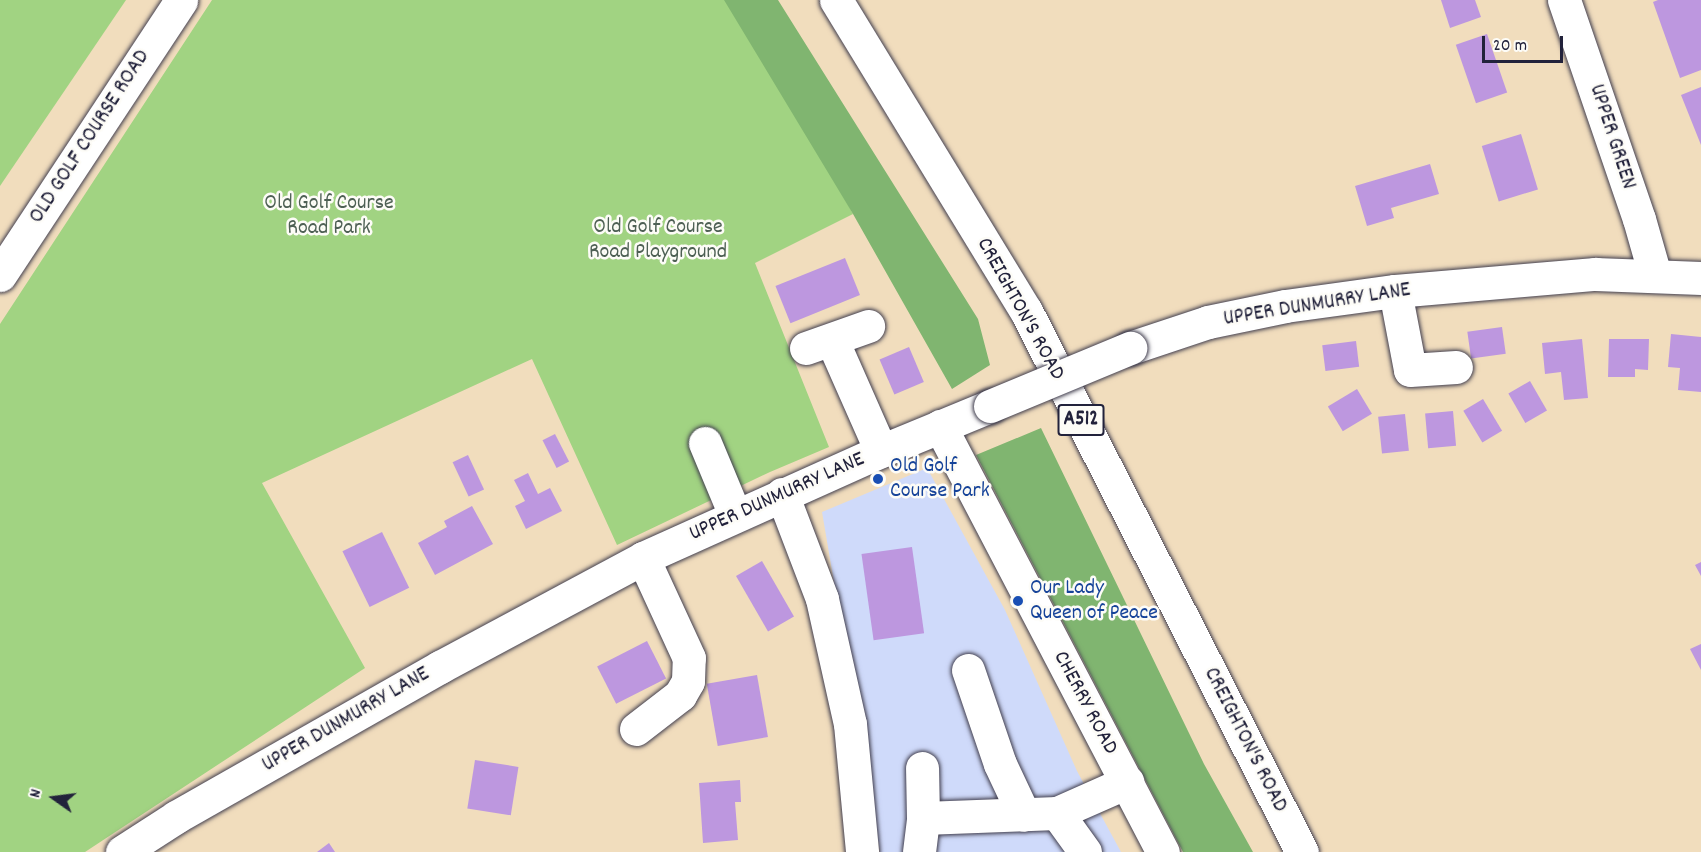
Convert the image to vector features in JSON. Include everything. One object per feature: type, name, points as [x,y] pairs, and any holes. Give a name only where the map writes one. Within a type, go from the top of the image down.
[{"type":"main road","name":"OLD GOLF COURSE ROAD","points":[[0,275],[181,0]]},
{"type":"main road","name":"CREIGHTON'S ROAD","points":[[836,0],[1026,312],[1302,852]]},
{"type":"main road","name":"UPPER GREEN","points":[[1564,0],[1640,219],[1655,275]]},
{"type":"main road","name":"UPPER DUNMURRY LANE","points":[[122,852],[176,818],[440,667],[643,558],[881,451],[1130,348],[1208,322],[1274,308],[1395,291],[1595,274],[1701,278]]},
{"type":"main road","points":[[1395,291],[1401,370],[1456,367]]},
{"type":"main road","points":[[867,326],[819,344],[881,451]]},
{"type":"main road","name":"CHERRY ROAD","points":[[940,426],[1163,852]]},
{"type":"main road","points":[[705,443],[735,515]]},
{"type":"main road","points":[[782,494],[822,600],[850,724],[862,852]]},
{"type":"main road","points":[[636,729],[680,695],[688,681],[689,658],[643,558]]},
{"type":"main road","points":[[968,670],[1000,764],[1024,815]]},
{"type":"main road","points":[[919,852],[922,768]]},
{"type":"main road","points":[[922,818],[1057,813],[1127,782]]},
{"type":"main road","points":[[1057,813],[1085,852]]},
{"type":"shaded area","points":[[927,468],[1005,610],[1077,771],[1121,852],[880,852],[822,512]]},
{"type":"green space","points":[[0,0],[126,0],[0,186]]},
{"type":"green space","name":"Old Golf Course Road Park","points":[[212,0],[745,0],[853,214],[755,263],[829,447],[770,472],[617,545],[532,359],[262,483],[365,668],[85,852],[0,852],[0,324]]},
{"type":"green space","points":[[724,0],[778,0],[978,319],[990,365],[952,389],[853,214]]},
{"type":"green space","points":[[1041,428],[1204,764],[1253,852],[1183,852],[976,455]]},
{"type":"building","points":[[1441,0],[1475,0],[1481,17],[1450,28]]},
{"type":"building","points":[[1701,0],[1701,70],[1680,78],[1653,2]]},
{"type":"building","points":[[1487,34],[1507,93],[1476,103],[1456,45]]},
{"type":"building","points":[[1701,87],[1701,145],[1681,95]]},
{"type":"building","points":[[1521,134],[1538,189],[1499,201],[1482,146]]},
{"type":"building","points":[[1430,164],[1439,194],[1391,208],[1394,218],[1367,226],[1355,186]]},
{"type":"building","points":[[845,258],[860,295],[790,323],[775,286]]},
{"type":"building","points":[[1502,327],[1506,354],[1471,359],[1467,332]]},
{"type":"building","points":[[1671,334],[1701,337],[1701,392],[1678,390],[1680,368],[1668,367]]},
{"type":"building","points":[[1582,339],[1588,398],[1564,400],[1561,372],[1545,374],[1542,343]]},
{"type":"building","points":[[1609,339],[1649,339],[1648,370],[1635,369],[1635,377],[1608,377]]},
{"type":"building","points":[[1356,341],[1359,367],[1325,371],[1322,345]]},
{"type":"building","points":[[909,347],[924,382],[894,394],[880,360]]},
{"type":"building","points":[[1530,381],[1547,410],[1525,423],[1508,394]]},
{"type":"building","points":[[1357,389],[1372,414],[1343,431],[1328,407]]},
{"type":"building","points":[[1483,399],[1502,431],[1482,443],[1463,411]]},
{"type":"building","points":[[1453,411],[1456,446],[1428,448],[1425,413]]},
{"type":"building","points":[[1405,414],[1409,451],[1382,454],[1378,417]]},
{"type":"building","points":[[555,434],[569,462],[557,468],[543,440]]},
{"type":"building","points":[[468,455],[484,489],[469,497],[453,462]]},
{"type":"building","points":[[528,473],[538,494],[550,488],[562,511],[526,529],[515,506],[525,501],[514,480]]},
{"type":"building","points":[[472,506],[493,544],[435,575],[418,543],[447,527],[444,521]]},
{"type":"building","points":[[382,532],[409,588],[370,607],[342,551]]},
{"type":"building","points":[[912,547],[924,633],[874,640],[861,554]]},
{"type":"building","points":[[762,561],[794,616],[768,631],[736,576]]},
{"type":"building","points":[[1701,562],[1701,576],[1695,565]]},
{"type":"building","points":[[647,641],[666,678],[616,704],[597,666]]},
{"type":"building","points":[[1701,644],[1701,670],[1690,649]]},
{"type":"building","points":[[757,675],[768,737],[718,746],[707,684]]},
{"type":"building","points":[[475,760],[518,767],[511,815],[467,808]]},
{"type":"building","points":[[740,780],[741,802],[735,802],[738,840],[703,843],[699,783]]},
{"type":"building","points":[[329,843],[335,852],[317,852]]},
{"type":"place","name":"Old Golf Course Park","points":[[878,479]]},
{"type":"place","name":"Our Lady Queen of Peace","points":[[1018,601]]},
{"type":"park label","name":"Old Golf Course Road Playground","points":[[658,240]]}]
